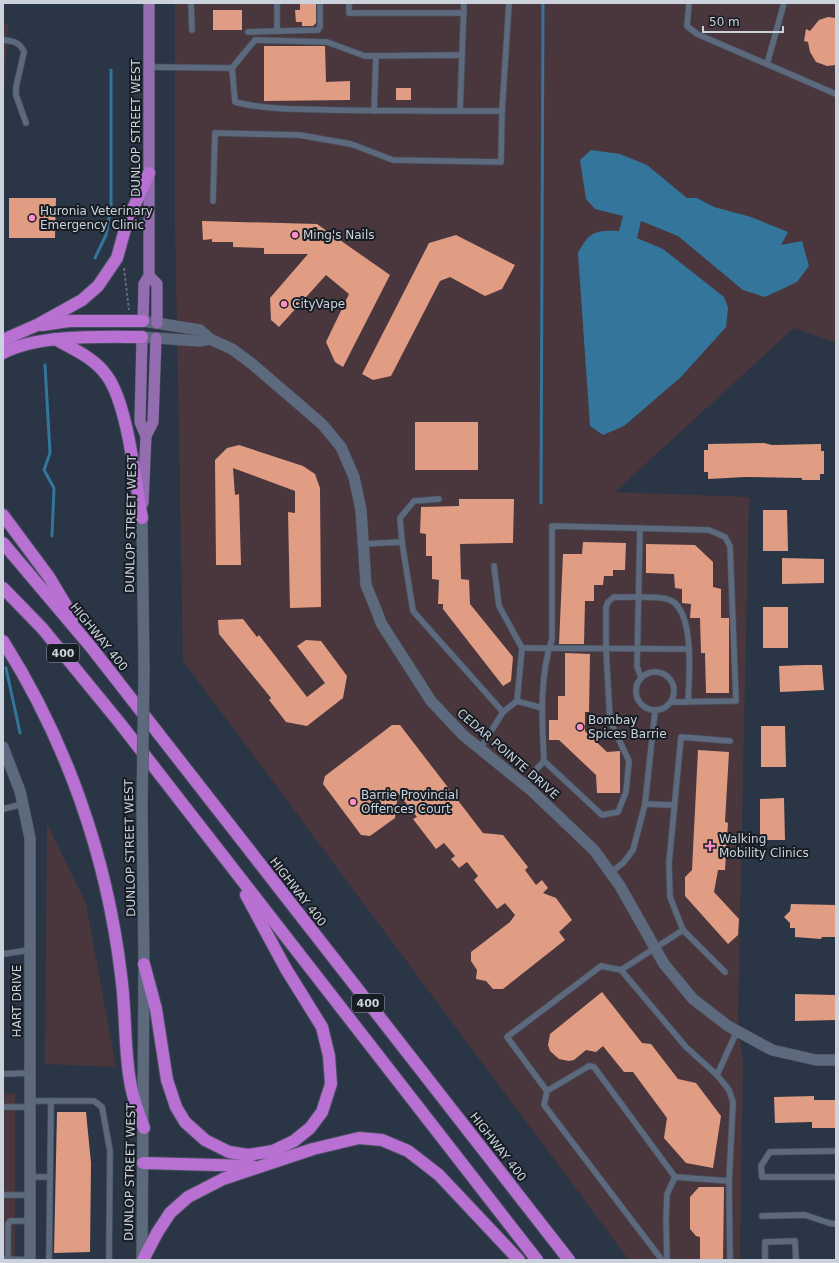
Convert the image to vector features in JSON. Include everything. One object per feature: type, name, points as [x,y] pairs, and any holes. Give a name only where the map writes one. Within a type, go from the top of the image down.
[{"type":"highway","points":[[3,340],[37,325],[82,300],[98,286],[117,258],[127,222],[149,173]]},
{"type":"highway","points":[[37,325],[70,320],[143,321]]},
{"type":"highway","points":[[3,353],[12,348],[55,339],[142,338]]},
{"type":"highway","points":[[55,339],[92,361],[107,376],[119,397],[125,422],[142,518]]},
{"type":"highway","points":[[3,515],[49,577],[91,647]]},
{"type":"highway","name":"HIGHWAY 400","points":[[3,543],[91,647],[569,1260]]},
{"type":"highway","name":"400","points":[[3,588],[42,628],[77,670],[537,1260]]},
{"type":"highway","points":[[3,641],[26,676],[58,744],[80,798],[98,853],[110,900],[122,976],[130,1082],[144,1128]]},
{"type":"highway","points":[[144,964],[156,1009],[167,1080],[184,1122],[205,1140],[229,1152],[248,1155],[273,1151],[294,1141],[310,1128],[322,1112],[331,1084],[329,1056],[322,1027],[286,969],[229,864]]},
{"type":"highway","points":[[142,1260],[170,1213],[188,1197],[223,1179],[313,1149],[359,1138],[382,1140],[408,1150],[439,1176],[519,1260]]},
{"type":"highway","points":[[143,1163],[264,1166]]},
{"type":"main road","name":"DUNLOP STREET WEST","points":[[143,321],[144,284],[149,276],[149,3]]},
{"type":"main road","name":"DUNLOP STREET WEST","points":[[149,276],[157,284],[157,323]]},
{"type":"main road","name":"DUNLOP STREET WEST","points":[[142,338],[140,422],[146,436]]},
{"type":"main road","name":"DUNLOP STREET WEST","points":[[142,518],[146,436],[153,422],[156,338]]},
{"type":"street","name":"CEDAR POINTE DRIVE","points":[[143,321],[200,330],[210,339],[232,350],[251,363],[322,424],[341,447],[354,476],[361,510],[366,584],[381,623],[431,701],[463,735],[523,784],[594,850],[620,886],[664,964],[693,999],[737,1031],[772,1050],[816,1060],[836,1060]]},
{"type":"street","name":"DUNLOP STREET WEST","points":[[142,338],[143,321]]},
{"type":"street","name":"DUNLOP STREET WEST","points":[[156,338],[157,323]]},
{"type":"street","points":[[142,338],[199,341],[210,339]]},
{"type":"street","name":"DUNLOP STREET WEST","points":[[142,518],[144,670],[142,807],[144,1128],[142,1260]]},
{"type":"street","name":"HART DRIVE","points":[[3,747],[23,804],[30,838],[30,1260]]},
{"type":"lane","points":[[191,3],[192,30]]},
{"type":"lane","points":[[277,31],[278,3]]},
{"type":"lane","points":[[248,32],[318,30],[320,27],[320,3]]},
{"type":"lane","points":[[349,3],[349,13],[464,13]]},
{"type":"lane","points":[[460,111],[464,3]]},
{"type":"lane","points":[[213,201],[215,133],[299,135],[351,144],[393,160],[501,162],[502,111],[509,3]]},
{"type":"lane","points":[[689,3],[687,26],[697,34],[836,94]]},
{"type":"lane","points":[[767,64],[784,3]]},
{"type":"lane","points":[[3,40],[17,42],[22,46],[24,52],[16,87],[16,94],[26,123]]},
{"type":"lane","points":[[462,55],[365,56],[327,42],[255,40],[232,68],[235,102],[249,106],[283,109],[502,111]]},
{"type":"lane","points":[[374,111],[376,56]]},
{"type":"lane","points":[[148,67],[232,68]]},
{"type":"lane","points":[[439,499],[414,502],[400,518],[402,542],[413,611],[503,712]]},
{"type":"lane","points":[[523,784],[544,761],[542,708],[549,649],[552,639],[552,526],[709,530],[725,538],[730,546],[736,701],[672,702]]},
{"type":"lane","points":[[640,528],[637,666],[641,678]]},
{"type":"lane","points":[[363,544],[402,542]]},
{"type":"lane","points":[[480,749],[503,712],[517,701],[522,648],[499,606],[494,566]]},
{"type":"lane","points":[[544,761],[602,815],[618,812],[626,792],[629,761],[610,721],[606,649],[606,607],[608,602],[614,597],[668,599],[680,610],[687,626],[689,649],[688,702]]},
{"type":"lane","points":[[522,648],[689,649]]},
{"type":"lane","points":[[652,672],[664,674],[670,678],[675,690],[672,702],[667,707],[655,711],[643,707],[639,702],[636,690],[641,678],[652,672]]},
{"type":"lane","points":[[517,701],[542,708]]},
{"type":"lane","points":[[610,873],[623,863],[633,850],[645,804],[655,711]]},
{"type":"lane","points":[[724,972],[683,930],[670,897],[669,863],[681,737],[730,741]]},
{"type":"lane","points":[[3,809],[23,804]]},
{"type":"lane","points":[[645,804],[674,805]]},
{"type":"lane","points":[[621,970],[656,949],[683,930]]},
{"type":"lane","points":[[3,952],[30,950]]},
{"type":"lane","points":[[547,1091],[507,1038],[601,966],[621,970],[686,1047],[717,1075],[729,1090],[733,1102],[729,1181],[730,1260]]},
{"type":"lane","points":[[717,1075],[737,1031]]},
{"type":"lane","points":[[662,1260],[544,1104],[547,1091],[589,1066],[594,1067],[675,1178]]},
{"type":"lane","points":[[3,1074],[30,1073]]},
{"type":"lane","points":[[49,1260],[51,1101]]},
{"type":"lane","points":[[3,1108],[51,1101],[94,1101],[102,1107],[110,1151],[109,1260]]},
{"type":"lane","points":[[836,1151],[770,1152],[761,1166],[762,1177],[836,1177]]},
{"type":"lane","points":[[30,1177],[50,1177]]},
{"type":"lane","points":[[675,1178],[729,1181]]},
{"type":"lane","points":[[667,1260],[667,1194],[675,1178]]},
{"type":"lane","points":[[3,1195],[30,1195]]},
{"type":"lane","points":[[762,1216],[805,1215],[836,1224]]},
{"type":"lane","points":[[30,1221],[10,1221],[8,1224],[6,1259],[30,1260]]},
{"type":"lane","points":[[764,1260],[765,1242],[795,1241],[796,1260]]},
{"type":"path","points":[[124,267],[129,310],[132,310]]},
{"type":"shaded area","points":[[175,3],[836,3],[836,343],[794,328],[615,492],[749,497],[738,1016],[743,1062],[740,1260],[629,1260],[183,661],[175,222]]},
{"type":"shaded area","points":[[3,22],[8,24],[3,114]]},
{"type":"shaded area","points":[[47,824],[86,903],[116,1067],[45,1064]]},
{"type":"shaded area","points":[[3,1093],[15,1093],[15,1260],[3,1260]]},
{"type":"water","points":[[591,150],[620,154],[647,165],[687,198],[697,198],[714,207],[751,217],[788,232],[781,245],[802,241],[809,266],[797,282],[765,297],[743,290],[678,236],[641,221],[637,238],[663,249],[724,297],[728,308],[726,327],[681,377],[624,426],[603,435],[590,426],[578,253],[589,237],[594,234],[604,231],[619,231],[623,216],[595,209],[586,199],[580,160]]},
{"type":"building","points":[[300,3],[316,3],[316,23],[313,26],[302,26],[302,22],[296,22],[295,10],[300,10]]},
{"type":"building","points":[[213,10],[242,10],[242,30],[213,30]]},
{"type":"building","points":[[828,17],[836,18],[836,65],[827,66],[816,62],[810,52],[808,42],[804,41],[806,29],[810,31],[819,20]]},
{"type":"building","points":[[264,46],[325,46],[326,82],[350,81],[350,100],[264,101]]},
{"type":"building","points":[[396,88],[411,88],[411,100],[396,100]]},
{"type":"building","name":"Huronia Veterinary Emergency Clinic","points":[[9,198],[56,198],[55,238],[9,238]]},
{"type":"building","points":[[202,221],[317,224],[390,275],[343,367],[335,362],[326,342],[349,294],[326,275],[279,327],[271,320],[270,298],[308,254],[264,254],[264,248],[233,247],[233,242],[212,242],[212,239],[203,240]]},
{"type":"building","points":[[456,235],[515,265],[502,289],[485,296],[450,277],[440,281],[391,376],[373,380],[362,374],[429,243]]},
{"type":"building","points":[[415,422],[478,422],[478,470],[415,470]]},
{"type":"building","points":[[764,443],[772,445],[821,444],[821,451],[824,451],[824,474],[820,474],[820,480],[802,480],[802,478],[745,477],[708,479],[708,472],[704,472],[704,450],[708,450],[708,444]]},
{"type":"building","points":[[239,445],[303,466],[315,474],[320,488],[321,607],[290,608],[288,512],[295,513],[295,491],[233,468],[235,495],[239,494],[241,565],[216,565],[215,460],[227,448]]},
{"type":"building","points":[[459,499],[514,499],[513,543],[460,544],[461,579],[469,580],[470,604],[513,657],[511,681],[503,686],[443,609],[443,604],[438,604],[439,580],[432,579],[432,556],[426,556],[426,534],[420,533],[421,507],[459,506]]},
{"type":"building","points":[[763,510],[787,510],[788,551],[763,551]]},
{"type":"building","points":[[583,542],[626,543],[625,570],[613,570],[613,576],[604,576],[603,585],[594,585],[594,601],[585,601],[584,644],[559,644],[563,554],[582,554]]},
{"type":"building","points":[[646,544],[695,545],[713,562],[713,587],[721,589],[721,618],[729,618],[729,693],[706,693],[705,653],[701,653],[700,618],[690,618],[691,604],[682,603],[682,589],[675,588],[674,574],[646,573]]},
{"type":"building","points":[[782,558],[824,559],[824,583],[782,584]]},
{"type":"building","points":[[763,607],[788,607],[788,648],[763,648]]},
{"type":"building","points":[[243,619],[257,637],[259,635],[307,697],[325,683],[297,646],[306,640],[321,641],[347,676],[343,698],[307,726],[286,722],[269,700],[271,698],[219,634],[218,620]]},
{"type":"building","points":[[565,653],[590,654],[589,712],[585,712],[585,731],[607,752],[620,751],[620,793],[597,793],[596,775],[559,740],[549,740],[549,720],[558,720],[558,696],[565,696]]},
{"type":"building","points":[[822,665],[824,690],[780,692],[779,666]]},
{"type":"building","points":[[392,725],[400,725],[483,833],[503,835],[528,867],[525,870],[536,885],[542,880],[548,888],[543,893],[556,898],[572,920],[559,932],[565,940],[503,989],[493,989],[486,981],[476,979],[477,970],[471,961],[471,952],[510,922],[515,915],[505,903],[497,909],[474,880],[478,876],[467,862],[459,868],[451,859],[455,856],[444,843],[436,849],[413,819],[417,817],[398,793],[395,818],[370,836],[361,835],[323,784],[325,776]]},
{"type":"building","points":[[761,726],[785,726],[786,767],[761,767]]},
{"type":"building","name":"Walking Mobility Clinics","points":[[698,750],[729,752],[725,822],[728,823],[725,870],[718,870],[714,892],[739,919],[738,935],[728,944],[685,896],[685,877],[692,870]]},
{"type":"building","points":[[784,798],[785,840],[760,840],[760,799]]},
{"type":"building","points":[[791,904],[836,905],[836,937],[822,937],[821,939],[795,937],[795,928],[790,928],[790,923],[784,917],[790,911]]},
{"type":"building","points":[[602,992],[642,1043],[651,1044],[678,1079],[696,1083],[721,1116],[713,1168],[686,1163],[664,1138],[667,1118],[633,1072],[624,1072],[603,1046],[596,1052],[586,1050],[574,1060],[569,1061],[559,1059],[550,1051],[548,1045],[550,1034]]},
{"type":"building","points":[[795,994],[835,995],[836,1020],[795,1021]]},
{"type":"building","points":[[814,1096],[814,1100],[836,1100],[836,1128],[812,1128],[812,1122],[775,1123],[774,1097]]},
{"type":"building","points":[[57,1112],[86,1112],[91,1163],[90,1252],[54,1253]]},
{"type":"building","points":[[699,1187],[724,1187],[723,1260],[700,1260],[700,1237],[696,1236],[690,1229],[690,1197]]},
{"type":"waterway","points":[[541,503],[543,3]]},
{"type":"waterway","points":[[95,258],[106,235],[111,207],[111,70]]},
{"type":"waterway","points":[[45,365],[50,453],[44,470],[54,488],[52,536]]},
{"type":"waterway","points":[[6,668],[20,733]]},
{"type":"place","name":"Huronia Veterinary Emergency Clinic","points":[[32,218]]},
{"type":"place","name":"Ming's Nails","points":[[295,235]]},
{"type":"place","name":"CityVape","points":[[284,304]]},
{"type":"place","name":"Bombay Spices Barrie","points":[[580,727]]},
{"type":"place","name":"Barrie Provincial Offences Court","points":[[353,802]]},
{"type":"place","name":"Walking Mobility Clinics","points":[[710,846]]}]
